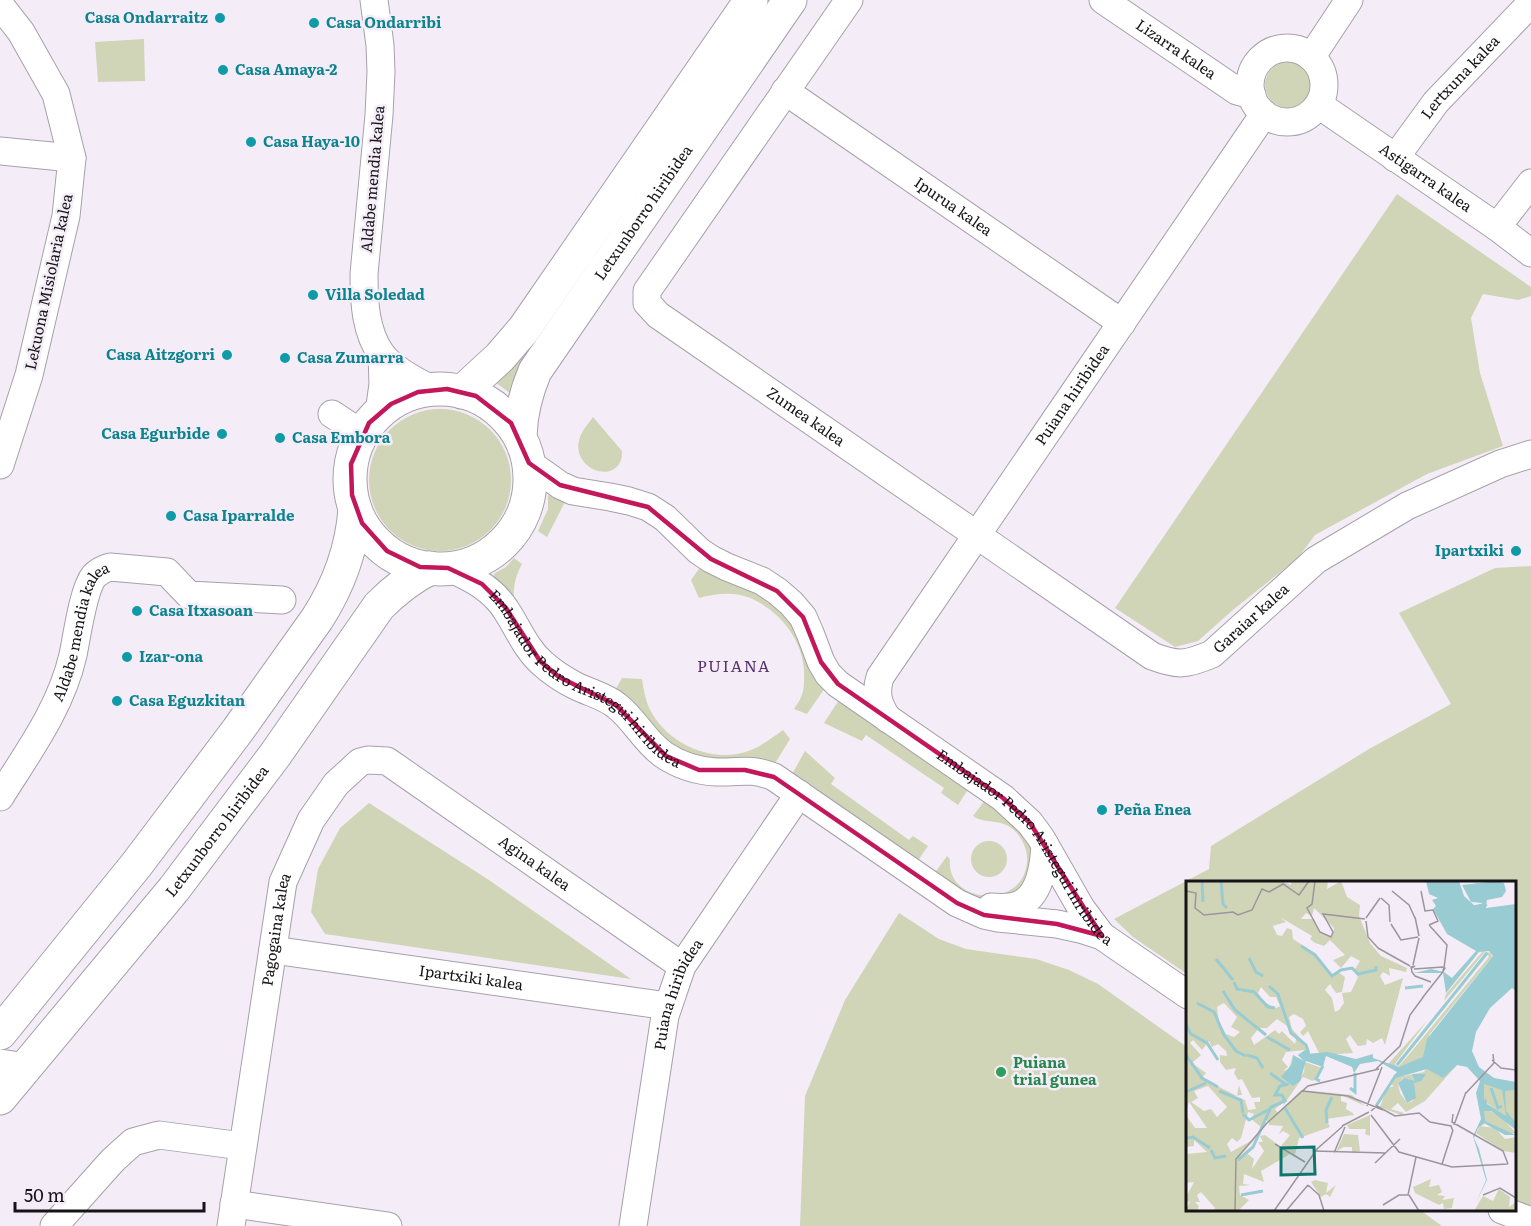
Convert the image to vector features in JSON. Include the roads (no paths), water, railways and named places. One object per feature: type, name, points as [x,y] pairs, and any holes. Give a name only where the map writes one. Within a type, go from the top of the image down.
[{"type":"main road","points":[[447,391],[500,357],[524,329],[751,0]]},
{"type":"main road","name":"Letxunborro hiribidea","points":[[524,449],[524,402],[535,371],[790,0]]},
{"type":"main road","points":[[447,391],[476,396],[501,412],[511,423],[524,449],[530,492],[522,518],[506,541],[483,558],[457,567],[420,567],[387,551],[373,539],[362,523],[352,495],[351,464],[370,424],[391,404],[404,396],[418,392],[447,391]]},
{"type":"main road","points":[[0,1033],[142,857],[238,730],[317,619],[344,569],[352,539],[356,509]]},
{"type":"main road","name":"Letxunborro hiribidea","points":[[0,1098],[13,1065],[174,889],[275,755],[379,606],[411,578],[439,568]]},
{"type":"street","name":"Aldabe mendia kalea","points":[[370,424],[383,384],[382,355],[366,316],[364,295],[381,72],[374,0]]},
{"type":"street","points":[[785,91],[849,0]]},
{"type":"street","name":"Lizarra kalea","points":[[1103,0],[1258,105]]},
{"type":"street","points":[[1312,56],[1349,0]]},
{"type":"street","name":"Lertxuna kalea","points":[[1395,158],[1436,102],[1531,3]]},
{"type":"street","name":"Lekuona Misiolaria kalea","points":[[0,5],[21,32],[56,94],[72,158],[66,216],[29,375],[0,465]]},
{"type":"street","points":[[1290,47],[1312,56],[1319,64],[1325,84],[1319,105],[1311,114],[1299,120],[1287,122],[1275,120],[1258,105],[1250,84],[1252,72],[1258,61],[1267,53],[1278,48],[1290,47]]},
{"type":"street","name":"Zumea kalea","points":[[785,91],[647,291],[647,303],[658,315],[977,535]]},
{"type":"street","name":"Ipurua kalea","points":[[785,91],[1122,323]]},
{"type":"street","name":"Puiana hiribidea","points":[[880,677],[1122,323],[1258,105]]},
{"type":"street","name":"Astigarra kalea","points":[[1319,105],[1497,227],[1531,253]]},
{"type":"street","points":[[0,151],[72,158]]},
{"type":"street","points":[[1497,227],[1531,183]]},
{"type":"street","name":"Aldabe mendia kalea","points":[[382,355],[405,375],[447,391]]},
{"type":"street","points":[[332,414],[350,426],[370,424]]},
{"type":"street","name":"Embajador Pedro Aristegui hiribidea","points":[[524,449],[560,484],[573,491],[629,501],[648,507],[665,518],[711,559],[762,581],[777,591],[802,617],[821,662],[838,684],[1003,798],[1030,823],[1081,908],[1102,936]]},
{"type":"street","name":"Garaiar kalea","points":[[977,535],[1152,656],[1176,664],[1195,661],[1212,654],[1316,560],[1407,506],[1500,464],[1531,454]]},
{"type":"street","name":"Aldabe mendia kalea","points":[[0,797],[46,723],[64,688],[87,591],[93,577],[101,570],[110,567],[167,572],[189,595],[282,600]]},
{"type":"street","name":"Embajador Pedro Aristegui hiribidea","points":[[439,568],[466,575],[482,584],[506,608],[525,642],[540,661],[568,682],[616,705],[631,718],[652,745],[681,765],[717,772],[745,770],[774,777],[957,903],[984,915],[1057,924],[1102,936]]},
{"type":"street","points":[[838,684],[853,688],[861,687],[880,677]]},
{"type":"street","points":[[880,677],[877,688],[878,699],[881,710],[888,719]]},
{"type":"street","name":"Pagogaina kalea","points":[[232,1215],[283,882],[311,820],[336,784],[360,762],[387,761]]},
{"type":"street","name":"Agina kalea","points":[[387,761],[682,966]]},
{"type":"street","name":"Puiana hiribidea","points":[[633,1226],[664,1016],[682,966],[798,794]]},
{"type":"street","points":[[957,903],[996,908],[1017,906],[1024,902],[1031,896],[1040,879],[1045,845]]},
{"type":"street","points":[[1102,936],[1186,994]]},
{"type":"street","name":"Ipartxiki kalea","points":[[273,950],[668,1006]]},
{"type":"street","points":[[54,1226],[113,1160],[133,1142],[159,1135],[242,1146]]},
{"type":"street","points":[[1493,1211],[1512,1226]]},
{"type":"street","points":[[1507,1211],[1531,1221]]},
{"type":"street","points":[[232,1215],[388,1226]]},
{"type":"place","name":"Casa Ondarraitz","points":[[220,18]]},
{"type":"place","name":"Casa Ondarribi","points":[[314,23]]},
{"type":"place","name":"Casa Amaya-2","points":[[223,70]]},
{"type":"place","name":"Casa Haya-10","points":[[251,142]]},
{"type":"place","name":"Villa Soledad","points":[[313,295]]},
{"type":"place","name":"Casa Aitzgorri","points":[[227,355]]},
{"type":"place","name":"Casa Zumarra","points":[[285,358]]},
{"type":"place","name":"Casa Egurbide","points":[[222,434]]},
{"type":"place","name":"Casa Embora","points":[[280,438]]},
{"type":"place","name":"Casa Iparralde","points":[[171,516]]},
{"type":"place","name":"Ipartxiki","points":[[1516,551]]},
{"type":"place","name":"Casa Itxasoan","points":[[137,611]]},
{"type":"place","name":"Izar-ona","points":[[127,657]]},
{"type":"place","name":"Casa Eguzkitan","points":[[117,701]]},
{"type":"place","name":"Peña Enea","points":[[1102,810]]},
{"type":"place","name":"Puiana trial gunea","points":[[1001,1072]]},
{"type":"district","name":"PUIANA","points":[[734,666]]}]
